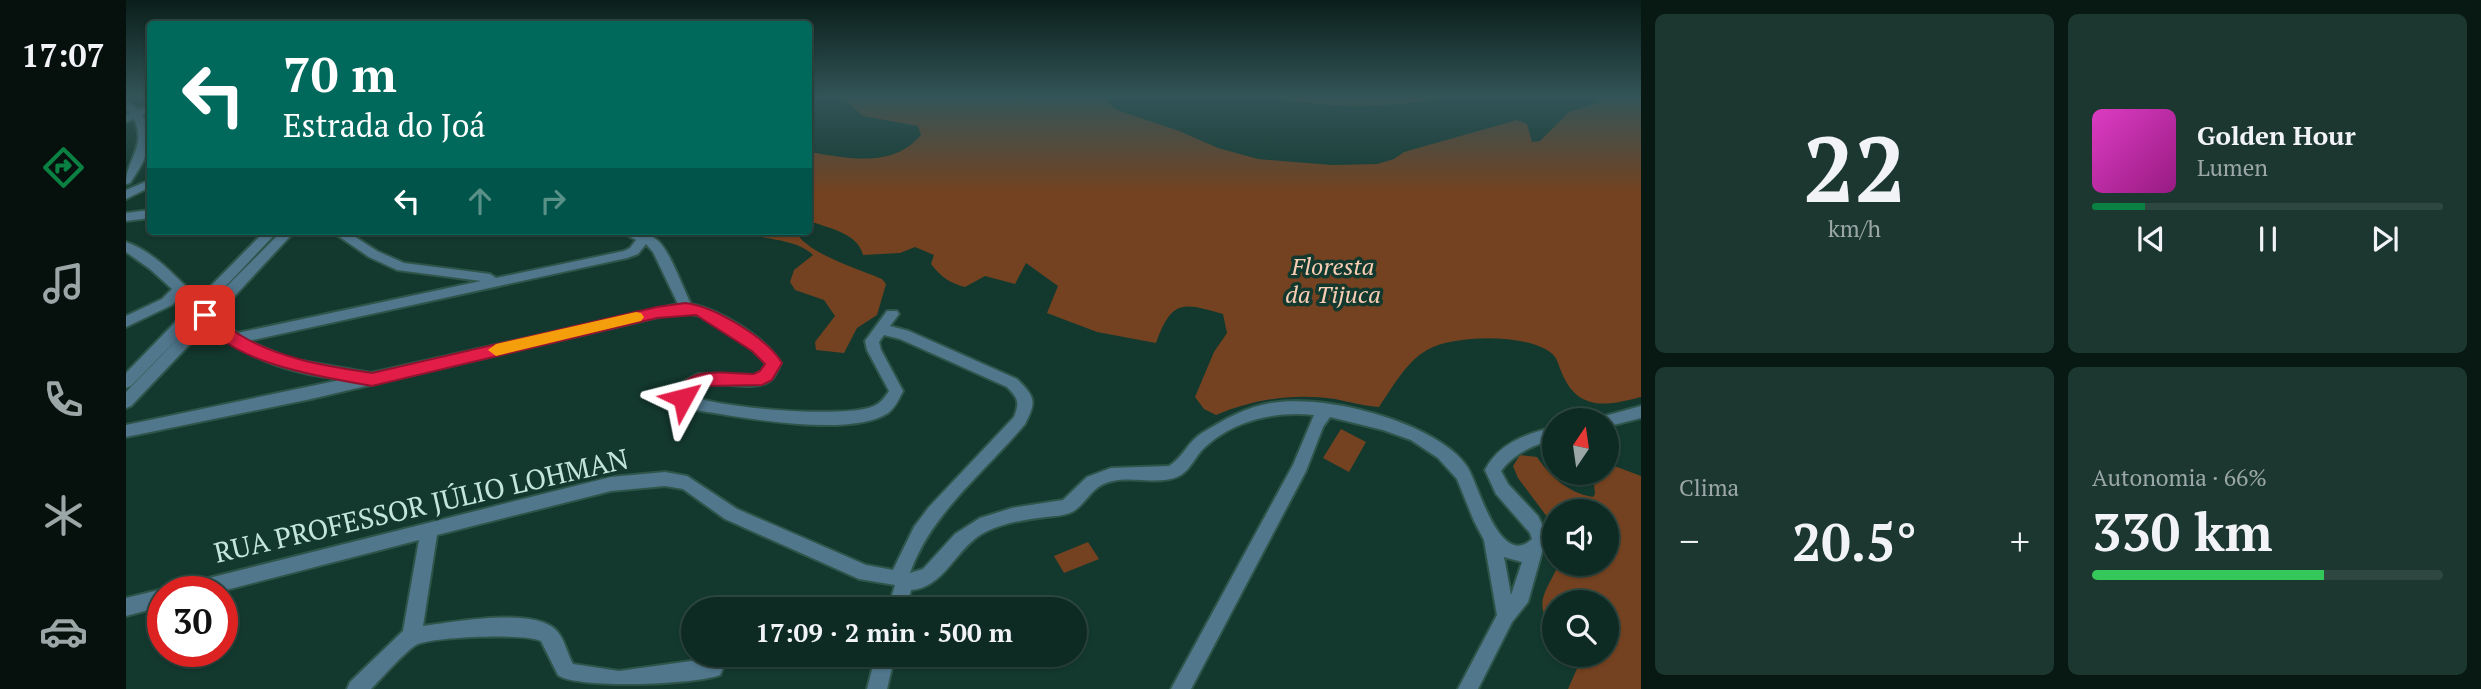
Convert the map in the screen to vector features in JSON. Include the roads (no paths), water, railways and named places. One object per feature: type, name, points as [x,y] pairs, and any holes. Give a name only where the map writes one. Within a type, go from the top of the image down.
[{"type":"street","points":[[126,181],[141,157],[145,144],[144,129]]},
{"type":"street","points":[[126,195],[147,184]]},
{"type":"street","points":[[126,217],[147,214]]},
{"type":"street","points":[[126,402],[269,235]]},
{"type":"street","points":[[126,382],[285,235]]},
{"type":"street","points":[[344,235],[388,262],[455,275],[506,279]]},
{"type":"street","points":[[636,235],[659,251],[685,308]]},
{"type":"street","points":[[234,339],[627,254],[634,251],[644,238]]},
{"type":"street","points":[[126,246],[141,254],[181,288],[202,312],[234,339],[271,357],[325,372],[372,379]]},
{"type":"street","points":[[444,293],[454,283],[455,275]]},
{"type":"street","points":[[126,322],[167,302],[181,288]]},
{"type":"street","points":[[126,430],[311,393],[657,312],[685,308],[709,315],[758,347],[774,363],[766,376],[756,381],[699,379],[686,387],[683,398],[689,403],[813,418],[866,415],[884,408],[895,391],[872,341],[892,314]]},
{"type":"street","points":[[881,329],[904,335],[1012,383],[1022,391],[1026,401],[1024,411],[1015,425],[938,511],[909,550],[899,597]]},
{"type":"street","points":[[311,393],[327,384],[329,377],[325,372]]},
{"type":"street","points":[[903,578],[923,582],[948,550],[981,527],[1021,511],[1068,506],[1078,494],[1107,473],[1172,472],[1183,465],[1200,440],[1271,409],[1325,412],[1392,426],[1415,436],[1445,455],[1464,476],[1492,538],[1506,616]]},
{"type":"street","points":[[1181,689],[1300,466],[1317,424],[1325,412]]},
{"type":"street","points":[[1619,418],[1641,412]]},
{"type":"street","points":[[1468,689],[1506,616],[1522,596],[1534,550],[1541,541],[1536,525],[1501,488],[1493,470],[1497,463],[1516,447],[1542,437]]},
{"type":"street","name":"RUA PROFESSOR JÚLIO LOHMAN","points":[[238,579],[611,484],[665,479],[687,484],[731,514],[865,573],[903,578]]},
{"type":"street","points":[[356,689],[412,636],[429,532]]},
{"type":"street","points":[[1492,538],[1513,553],[1521,554],[1534,550]]},
{"type":"street","points":[[126,607],[147,601]]},
{"type":"street","points":[[412,636],[510,627],[541,629],[551,637],[568,673],[619,681],[713,668]]},
{"type":"street","points":[[877,689],[883,667]]},
{"type":"waterway","points":[[257,254],[275,235]]},
{"type":"waterway","points":[[214,299],[259,252]]},
{"type":"waterway","points":[[126,391],[132,385]]},
{"type":"park label","name":"Floresta da Tijuca","points":[[1333,280]]}]
